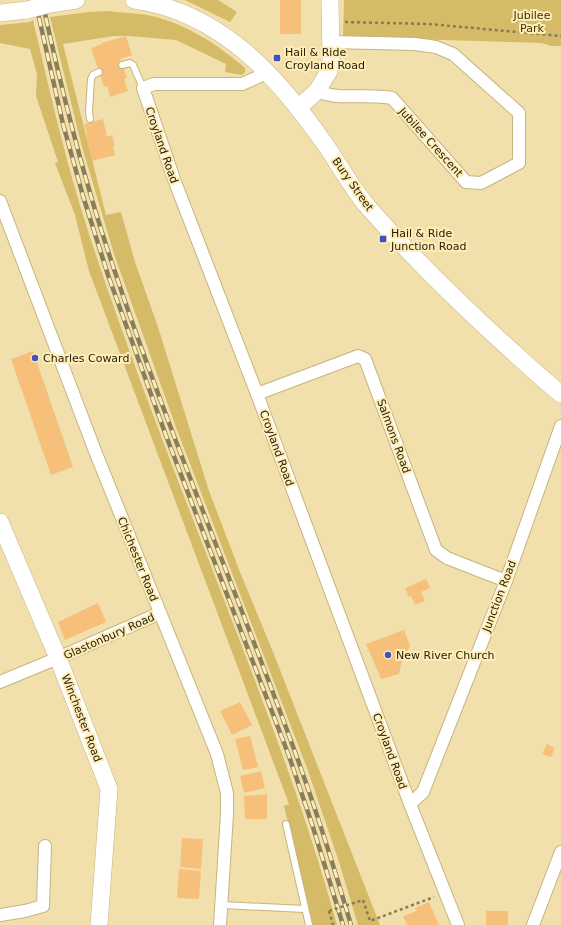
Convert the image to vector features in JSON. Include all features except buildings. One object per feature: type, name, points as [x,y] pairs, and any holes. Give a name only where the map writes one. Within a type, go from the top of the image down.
[{"type":"street","points":[[0,13],[27,10],[50,4],[76,0]]},
{"type":"street","name":"Bury Street","points":[[134,0],[154,3],[179,11],[205,22],[240,46],[267,73],[298,108],[367,206],[433,278],[561,394]]},
{"type":"street","points":[[298,108],[317,91],[329,71],[331,60],[330,0]]},
{"type":"street","name":"Jubilee Crescent","points":[[317,91],[327,96],[379,96],[392,98],[466,182],[481,183],[519,163],[519,113],[453,54],[436,47],[415,44],[331,42]]},
{"type":"street","points":[[143,88],[154,84],[242,84],[267,73]]},
{"type":"street","name":"Croyland Road","points":[[143,88],[175,182],[257,394],[410,804],[458,925]]},
{"type":"street","name":"Chichester Road","points":[[0,201],[95,451],[217,754],[227,793],[220,925]]},
{"type":"street","name":"Salmons Road","points":[[257,394],[358,356],[365,359],[436,550],[447,558],[506,581]]},
{"type":"street","name":"Junction Road","points":[[410,804],[423,792],[506,581],[561,426]]},
{"type":"street","name":"Winchester Road","points":[[0,522],[58,658],[109,789],[99,925]]},
{"type":"street","name":"Glastonbury Road","points":[[0,682],[160,613]]},
{"type":"street","points":[[0,915],[25,911],[43,906],[45,846]]},
{"type":"street","points":[[533,925],[561,852]]},
{"type":"lane","points":[[122,65],[130,63],[133,65],[143,88]]},
{"type":"lane","points":[[90,119],[91,79],[93,75],[99,72]]},
{"type":"lane","points":[[286,824],[309,925]]},
{"type":"lane","points":[[222,905],[305,909]]},
{"type":"path","points":[[331,21],[429,24],[561,36]]},
{"type":"path","points":[[333,925],[329,911],[363,900],[370,921],[446,892]]},
{"type":"green space","points":[[185,0],[218,0],[237,12],[230,22]]},
{"type":"green space","name":"Jubilee Park","points":[[344,0],[561,0],[561,46],[551,46],[542,43],[343,37]]},
{"type":"green space","points":[[109,11],[152,16],[190,30],[213,43],[245,68],[245,72],[242,75],[225,72],[226,64],[176,40],[114,36],[63,44],[106,215],[121,212],[135,262],[158,327],[209,491],[380,925],[358,925],[339,862],[307,768],[177,430],[114,254],[82,147],[50,17]]},
{"type":"green space","points":[[33,20],[66,155],[107,289],[167,453],[286,765],[308,828],[337,925],[313,925],[284,806],[289,804],[89,271],[75,215],[55,163],[58,162],[36,96],[37,74],[30,49],[0,43],[0,25],[30,22]]},
{"type":"railway","points":[[35,0],[63,124],[83,196],[108,275],[165,433],[289,756],[312,824],[343,925]]},
{"type":"railway","points":[[42,0],[75,139],[94,207],[116,275],[181,454],[295,752],[351,925]]},
{"type":"place","name":"Hail & Ride Croyland Road","points":[[277,58]]},
{"type":"place","name":"Hail & Ride Junction Road","points":[[383,239]]},
{"type":"place","name":"Charles Coward","points":[[35,358]]},
{"type":"place","name":"New River Church","points":[[388,655]]}]
